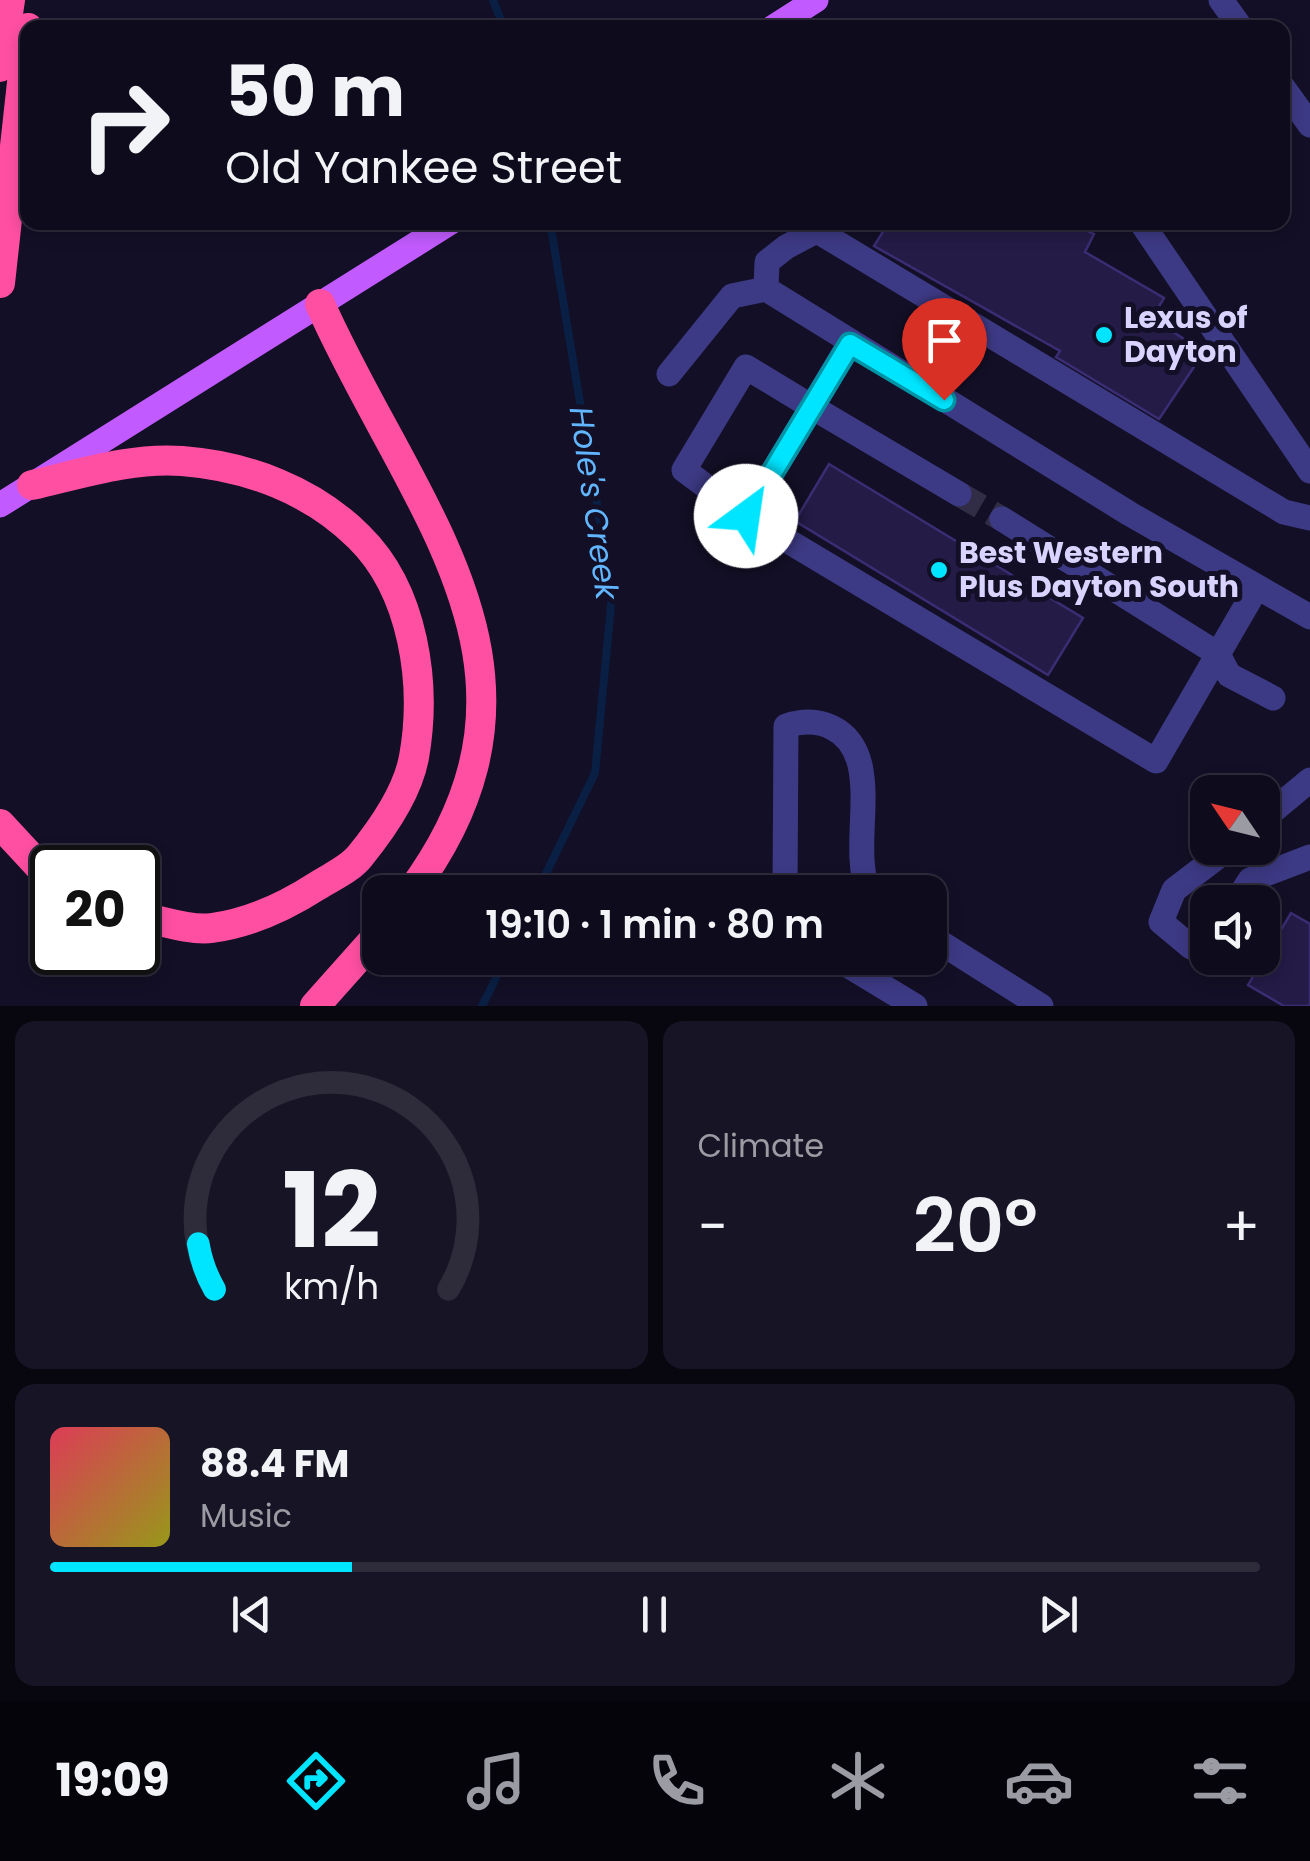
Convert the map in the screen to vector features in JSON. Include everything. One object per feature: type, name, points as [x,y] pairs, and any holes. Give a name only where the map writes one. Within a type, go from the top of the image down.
[{"type":"highway","points":[[0,67],[10,0]]},
{"type":"highway","points":[[0,283],[20,101]]},
{"type":"highway","points":[[320,304],[345,361],[447,552],[476,637],[484,686],[477,758],[448,834],[423,875]]},
{"type":"highway","points":[[32,485],[110,467],[178,460],[228,466],[268,478],[317,504],[360,538],[400,595],[420,668],[414,759],[392,810],[358,860],[286,907],[209,929],[160,920]]},
{"type":"highway","points":[[0,824],[30,856]]},
{"type":"highway","points":[[316,1006],[362,954]]},
{"type":"main road","points":[[785,20],[816,0]]},
{"type":"main road","points":[[0,505],[438,230]]},
{"type":"street","points":[[1290,97],[1310,125]]},
{"type":"street","points":[[766,290],[767,262],[786,247],[820,230]]},
{"type":"street","points":[[831,230],[1284,512],[1310,518]]},
{"type":"street","points":[[1146,230],[1310,471]]},
{"type":"street","points":[[670,374],[732,296],[766,290],[850,344],[1310,617]]},
{"type":"street","points":[[746,516],[850,344]]},
{"type":"street","points":[[959,494],[746,367],[684,470],[746,516],[1156,761],[1258,586]]},
{"type":"street","points":[[1002,519],[1218,654],[1229,675],[1273,698]]},
{"type":"street","points":[[786,875],[786,726],[806,719],[836,729],[851,746],[860,766],[865,875]]},
{"type":"street","points":[[1280,808],[1306,791]]},
{"type":"street","points":[[1247,885],[1250,880],[1310,856]]},
{"type":"street","points":[[1190,946],[1161,922],[1174,890],[1206,865]]},
{"type":"street","points":[[1239,865],[1250,880]]},
{"type":"street","points":[[947,947],[1040,1006]]},
{"type":"street","points":[[864,975],[916,1006]]},
{"type":"building","name":"Lexus of Dayton","points":[[884,230],[1085,230],[1094,234],[1085,252],[1164,298],[1152,318],[1204,352],[1159,419],[1056,357],[1060,351],[874,246]]},
{"type":"building","name":"Best Western Plus Dayton South","points":[[829,464],[1083,618],[1048,675],[795,521]]},
{"type":"building","points":[[1291,913],[1310,924],[1310,1006],[1284,1006],[1248,985],[1254,975],[1280,975],[1280,931]]},
{"type":"waterway","name":"Hole's Creek","points":[[493,0],[501,20]]},
{"type":"waterway","name":"Hole's Creek","points":[[545,875],[595,773],[612,595],[551,230]]},
{"type":"waterway","name":"Hole's Creek","points":[[482,1006],[498,975]]},
{"type":"tunnel","points":[[959,494],[1002,519]]},
{"type":"place","name":"Lexus of Dayton","points":[[1104,335]]},
{"type":"place","name":"Best Western Plus Dayton South","points":[[939,570]]},
{"type":"route","points":[[746,516],[850,344],[944,400]]}]
